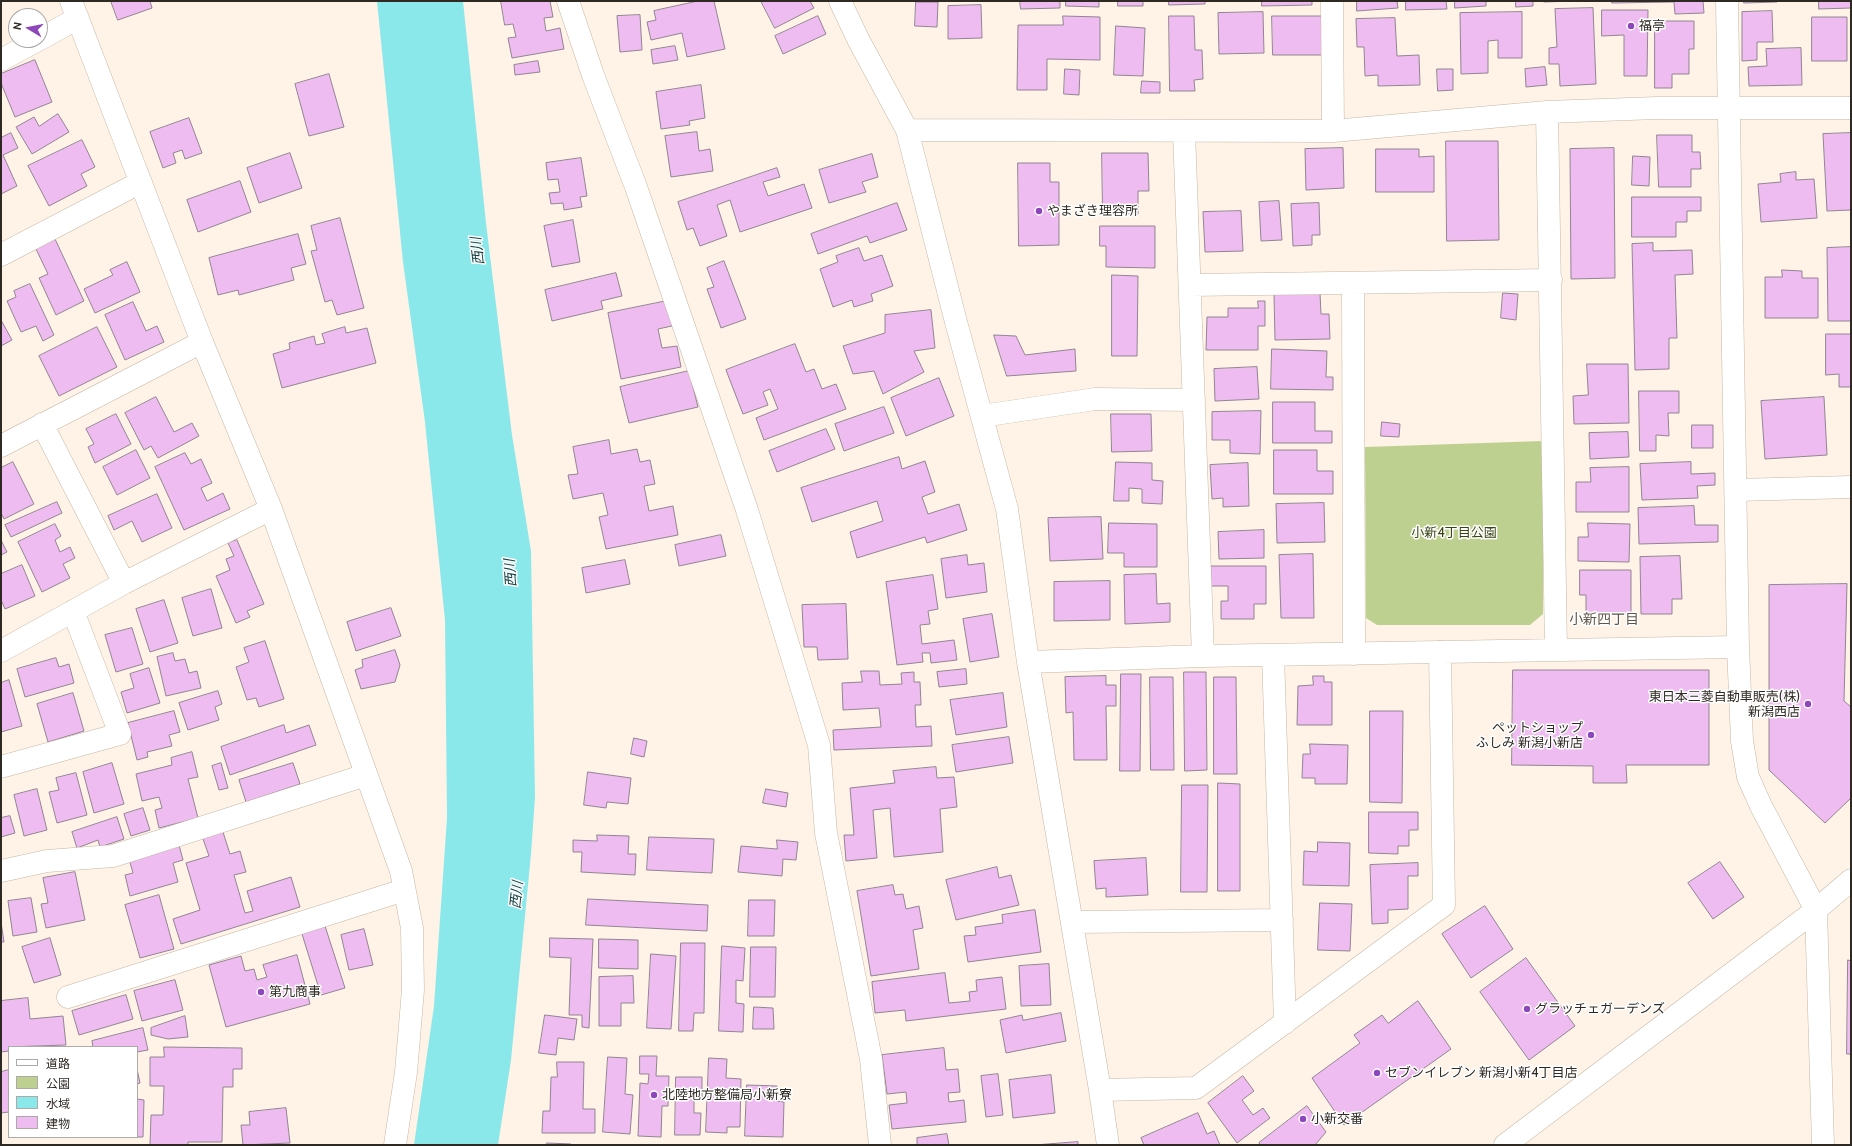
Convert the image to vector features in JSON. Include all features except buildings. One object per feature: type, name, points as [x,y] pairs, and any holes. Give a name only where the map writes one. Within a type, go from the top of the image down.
[{"type":"street","points":[[568,1],[593,74],[636,187],[747,510],[819,745],[826,833],[871,1059],[880,1145]]},
{"type":"street","points":[[840,1],[858,39],[907,130],[1007,509],[1028,662],[1108,1145]]},
{"type":"street","points":[[1332,1],[1334,131]]},
{"type":"street","points":[[1727,1],[1738,647],[1742,741],[1748,777],[1761,806],[1816,910],[1823,1145]]},
{"type":"street","points":[[48,32],[74,10],[202,342],[271,509],[401,871],[412,928],[413,990],[406,1072],[395,1145]]},
{"type":"street","points":[[1,60],[23,48]]},
{"type":"street","points":[[907,130],[1334,131],[1547,112],[1657,108],[1851,108]]},
{"type":"street","points":[[1547,112],[1556,650]]},
{"type":"street","points":[[1184,131],[1203,656]]},
{"type":"street","points":[[1,255],[141,182]]},
{"type":"street","points":[[1190,285],[1551,280]]},
{"type":"street","points":[[1353,283],[1354,654]]},
{"type":"street","points":[[1,446],[202,342]]},
{"type":"street","points":[[982,416],[1095,399],[1194,400]]},
{"type":"street","points":[[42,424],[124,584]]},
{"type":"street","points":[[1736,490],[1851,487]]},
{"type":"street","points":[[1,651],[124,584],[271,509]]},
{"type":"street","points":[[1,767],[120,734],[73,611]]},
{"type":"street","points":[[1028,662],[1203,656],[1738,647]]},
{"type":"street","points":[[1100,1090],[1196,1088],[1444,905],[1440,652]]},
{"type":"street","points":[[1273,655],[1285,1023]]},
{"type":"street","points":[[1,871],[46,861],[113,856],[366,775]]},
{"type":"street","points":[[1505,1145],[1816,910],[1851,880]]},
{"type":"street","points":[[68,997],[404,890]]},
{"type":"street","points":[[1072,922],[1282,920]]},
{"type":"green space","name":"小新4丁目公園","points":[[1543,441],[1543,614],[1530,625],[1377,625],[1366,618],[1365,447]]},
{"type":"water","name":"西川","points":[[377,1],[463,1],[486,223],[512,435],[531,551],[535,797],[511,1060],[498,1145],[414,1145],[434,1006],[447,818],[445,620],[425,422],[403,262]]},
{"type":"place","name":"福亭","points":[[1631,26]]},
{"type":"place","name":"やまざき理容所","points":[[1039,211]]},
{"type":"place","name":"東日本三菱自動車販売(株) 新潟西店","points":[[1808,704]]},
{"type":"place","name":"ペットショップ ふしみ 新潟小新店","points":[[1591,735]]},
{"type":"place","name":"第九商事","points":[[261,992]]},
{"type":"place","name":"グラッチェガーデンズ","points":[[1527,1009]]},
{"type":"place","name":"セブンイレブン 新潟小新4丁目店","points":[[1377,1073]]},
{"type":"place","name":"北陸地方整備局小新寮","points":[[654,1095]]},
{"type":"place","name":"小新交番","points":[[1303,1119]]},
{"type":"district","name":"小新四丁目","points":[[1604,620]]}]
